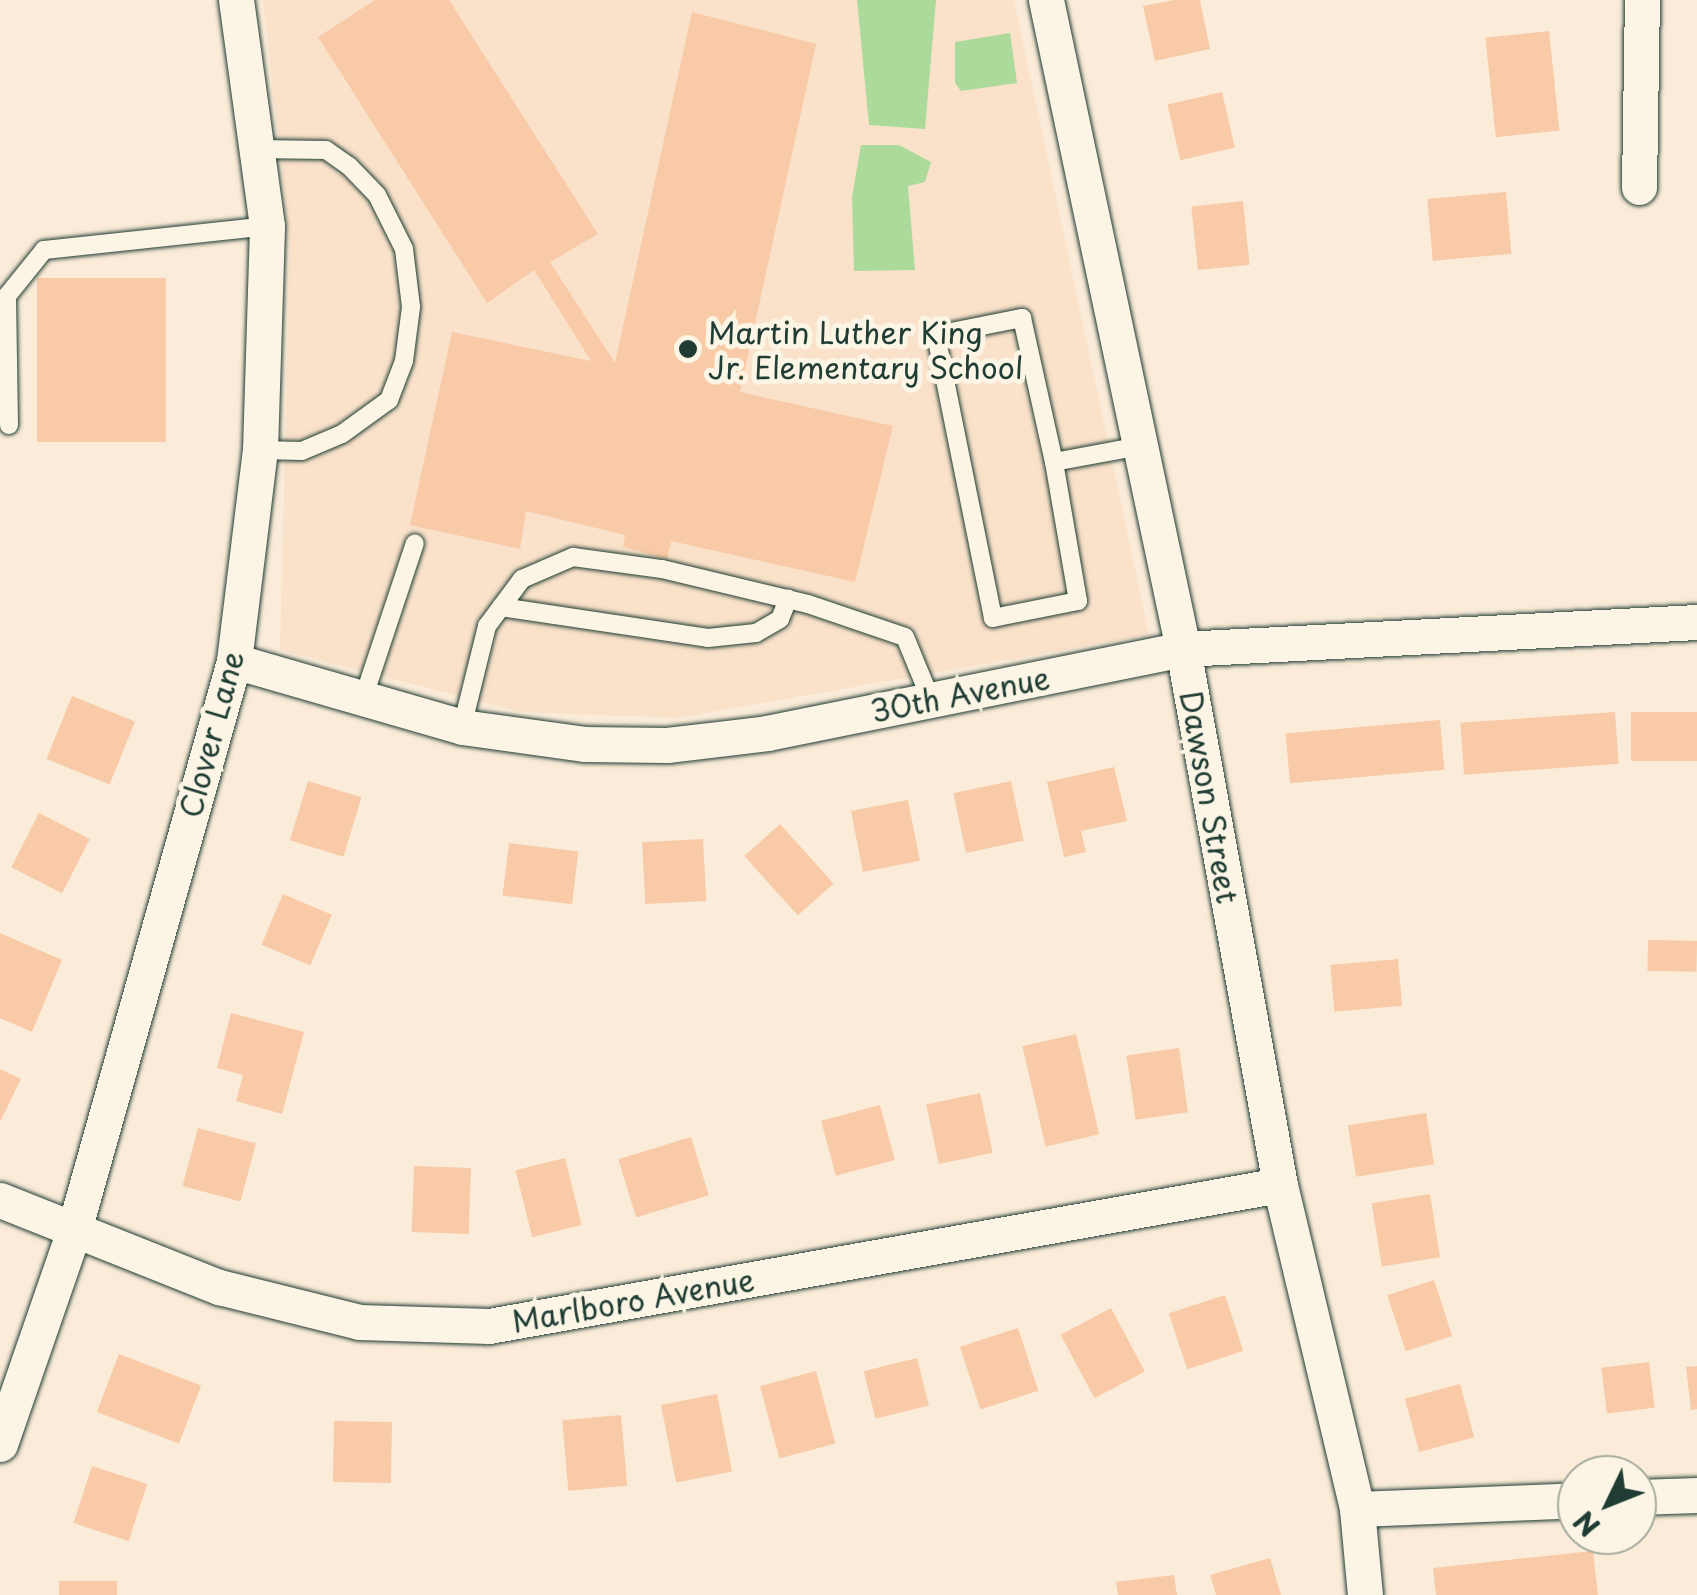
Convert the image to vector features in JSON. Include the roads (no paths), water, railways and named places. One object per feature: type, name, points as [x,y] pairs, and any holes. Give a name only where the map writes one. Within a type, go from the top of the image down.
[{"type":"street","name":"Clover Lane","points":[[0,1444],[74,1230],[234,661],[260,450],[267,226],[236,0]]},
{"type":"street","name":"Dawson Street","points":[[1046,0],[1183,650],[1280,1185],[1357,1510],[1365,1595]]},
{"type":"street","points":[[1639,187],[1642,0]]},
{"type":"street","name":"30th Avenue","points":[[234,661],[462,727],[584,744],[667,746],[931,700],[1183,650],[1697,622]]},
{"type":"street","name":"Marlboro Avenue","points":[[0,1200],[219,1288],[359,1322],[488,1326],[1280,1185]]},
{"type":"street","points":[[1657,1496],[1697,1495]]},
{"type":"street","points":[[1357,1510],[1557,1501]]},
{"type":"lane","points":[[257,148],[326,150],[349,166],[377,195],[404,249],[411,307],[404,361],[389,400],[342,434],[302,451],[260,450]]},
{"type":"lane","points":[[10,425],[7,296],[44,250],[267,226]]},
{"type":"lane","points":[[1022,318],[1054,462],[1078,601],[993,618],[936,335],[1022,318]]},
{"type":"lane","points":[[1054,462],[1140,446]]},
{"type":"lane","points":[[362,699],[416,543]]},
{"type":"lane","points":[[462,727],[487,626],[522,579],[573,557],[644,565],[788,599],[905,636],[931,700]]},
{"type":"lane","points":[[502,607],[708,638],[756,633],[780,619],[788,599]]},
{"type":"place","name":"Martin Luther King Jr. Elementary School","points":[[688,349]]}]
